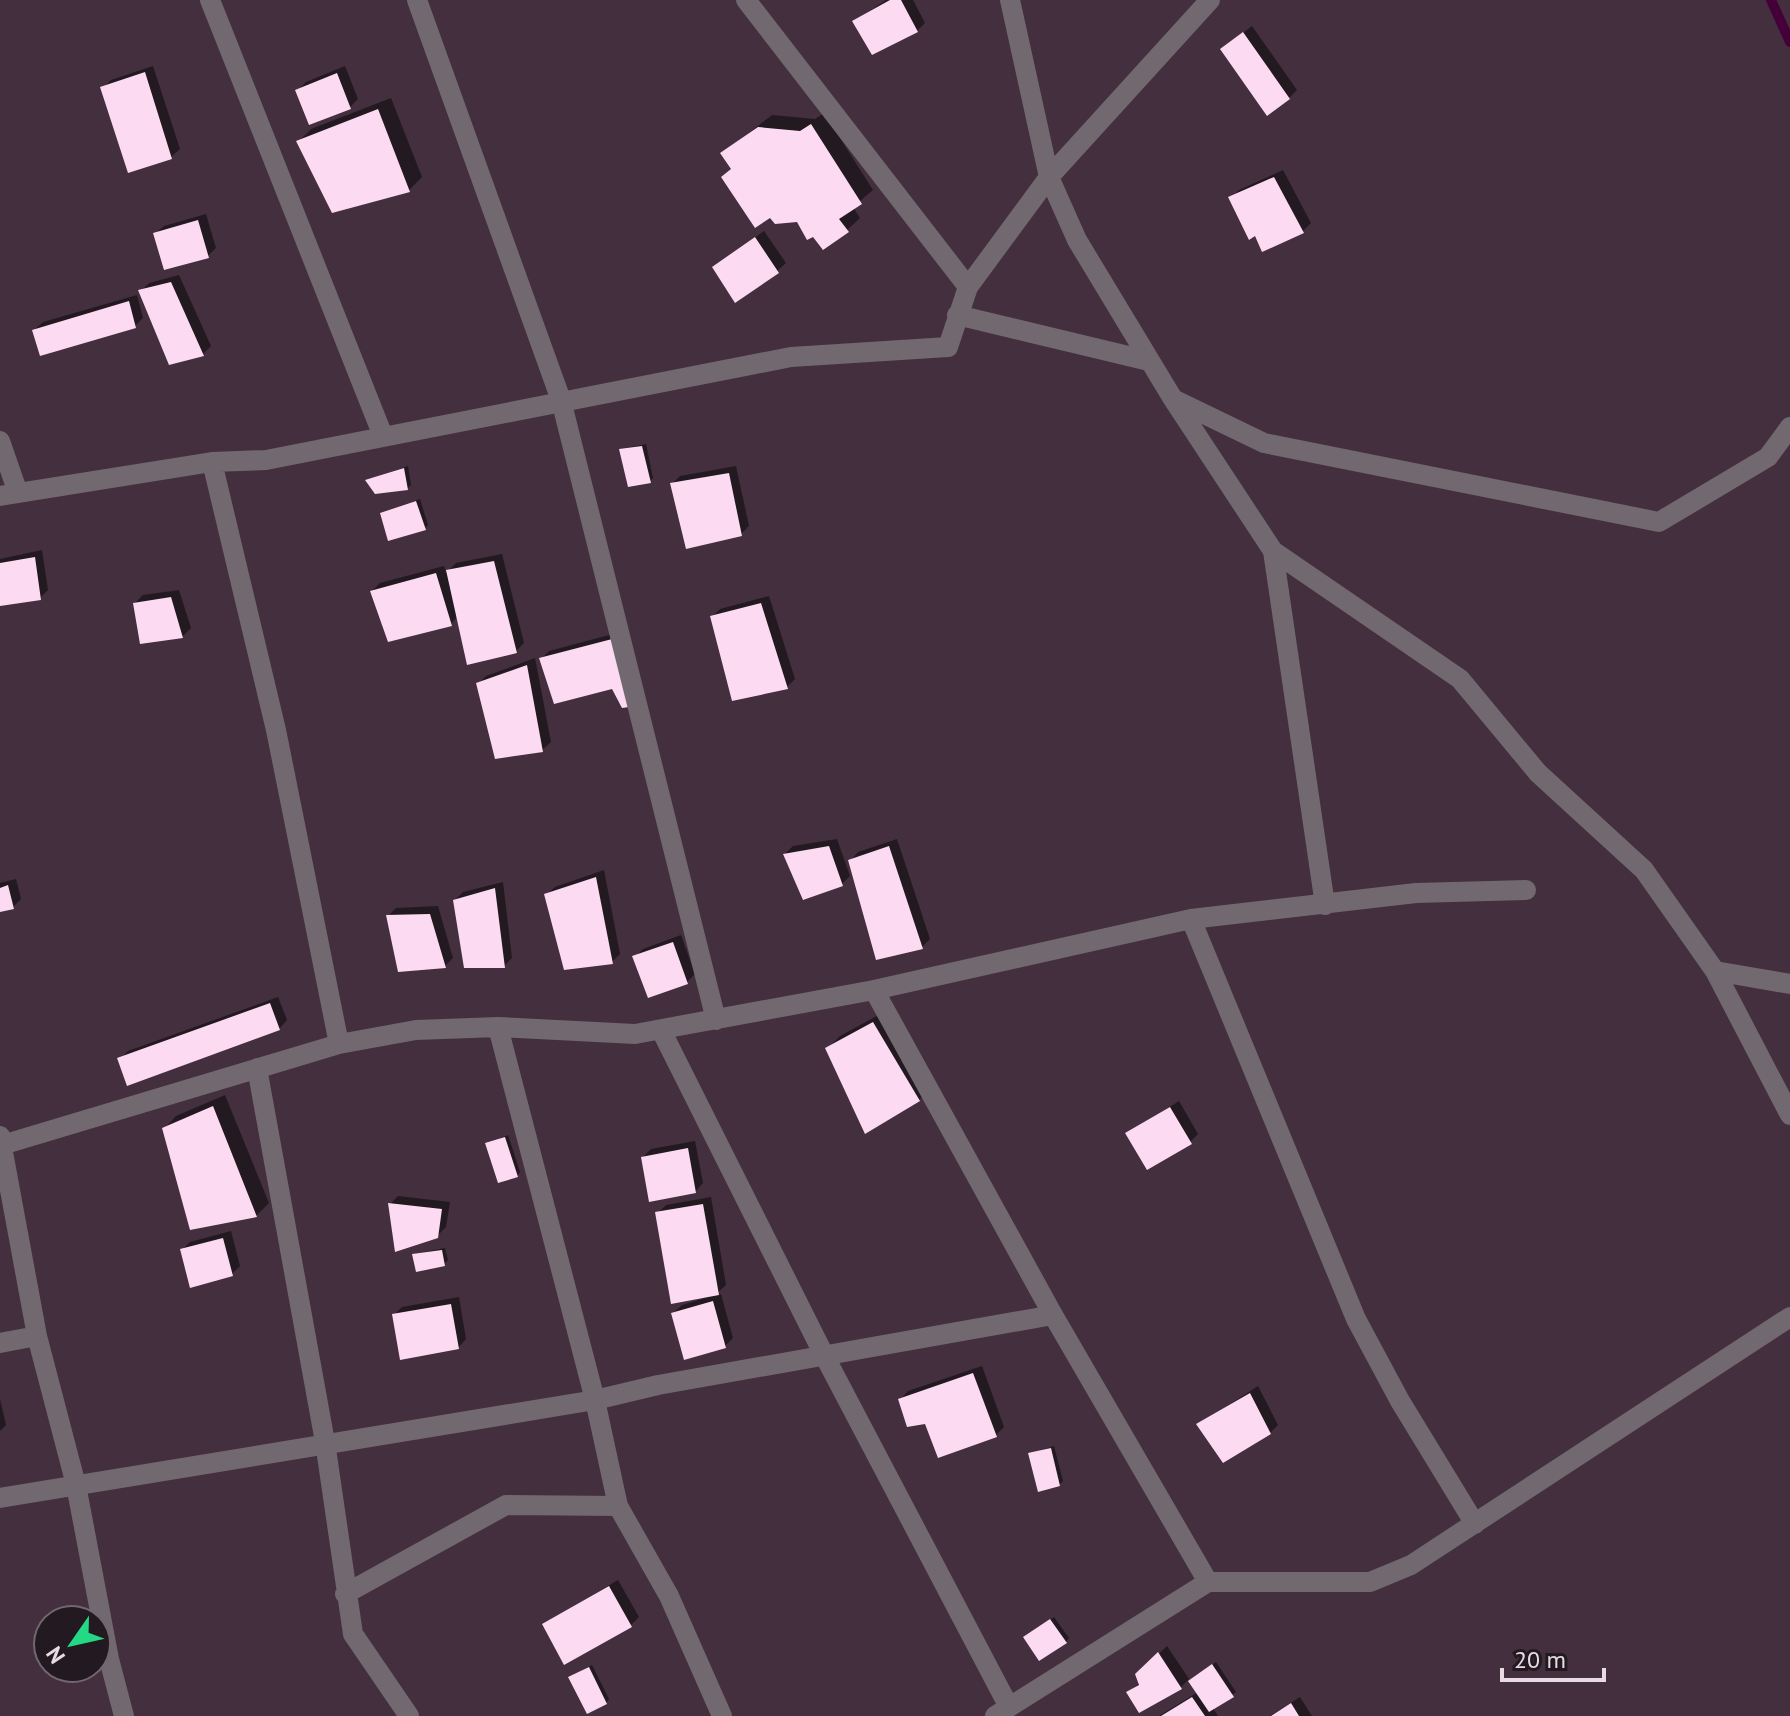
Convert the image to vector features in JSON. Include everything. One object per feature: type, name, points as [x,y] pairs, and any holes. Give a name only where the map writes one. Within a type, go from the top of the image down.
[{"type":"street","points":[[210,0],[383,436]]},
{"type":"street","points":[[417,0],[561,400],[716,1020]]},
{"type":"street","points":[[746,0],[968,287]]},
{"type":"street","points":[[1010,0],[1049,177],[1077,240],[1149,361],[1273,551],[1460,679],[1538,773],[1644,870],[1715,971],[1790,1115]]},
{"type":"street","points":[[0,441],[9,495],[212,462],[266,460],[561,400],[687,380],[791,357],[948,347],[968,287],[1049,177],[1210,0]]},
{"type":"street","points":[[957,315],[1149,361]]},
{"type":"street","points":[[1173,399],[1264,443],[1659,522],[1768,457],[1790,427]]},
{"type":"street","points":[[212,462],[276,730],[339,1044]]},
{"type":"street","points":[[1273,551],[1325,905]]},
{"type":"street","points":[[124,1716],[109,1659],[76,1485],[37,1336],[1,1140],[339,1044],[416,1030],[498,1027],[635,1034],[874,990],[1191,919],[1416,893],[1526,890]]},
{"type":"street","points":[[1191,919],[1356,1319],[1400,1401],[1475,1524]]},
{"type":"street","points":[[1715,971],[1790,984]]},
{"type":"street","points":[[874,990],[1053,1315],[1208,1582]]},
{"type":"street","points":[[498,1027],[595,1400],[618,1506],[669,1596],[722,1716]]},
{"type":"street","points":[[661,1030],[1002,1711],[1208,1582],[1370,1582],[1411,1565],[1790,1317]]},
{"type":"street","points":[[257,1068],[325,1442],[353,1634],[409,1716]]},
{"type":"street","points":[[0,1498],[325,1442],[595,1400],[824,1355],[1053,1315]]},
{"type":"street","points":[[0,1343],[37,1336]]},
{"type":"street","points":[[345,1594],[506,1505],[618,1506]]},
{"type":"building","points":[[890,0],[901,0],[918,32],[872,55],[852,21]]},
{"type":"building","points":[[1243,32],[1290,99],[1267,116],[1220,49]]},
{"type":"building","points":[[145,72],[172,159],[128,173],[100,87]]},
{"type":"building","points":[[337,73],[351,109],[309,125],[295,90]]},
{"type":"building","points":[[378,109],[410,192],[332,213],[296,141]]},
{"type":"building","points":[[811,124],[862,204],[839,219],[849,232],[823,250],[813,237],[807,240],[797,222],[775,224],[770,218],[755,228],[721,177],[731,169],[720,153],[758,127],[800,131]]},
{"type":"building","points":[[1274,177],[1304,233],[1262,252],[1255,236],[1249,240],[1228,197]]},
{"type":"building","points":[[198,220],[209,258],[164,270],[153,233]]},
{"type":"building","points":[[755,237],[779,273],[735,303],[712,267]]},
{"type":"building","points":[[171,282],[204,356],[169,365],[138,290]]},
{"type":"building","points":[[129,301],[136,328],[40,356],[32,330]]},
{"type":"building","points":[[642,446],[651,483],[628,487],[619,449]]},
{"type":"building","points":[[404,468],[408,490],[375,494],[365,480]]},
{"type":"building","points":[[729,473],[742,536],[686,549],[670,483]]},
{"type":"building","points":[[416,501],[426,530],[388,541],[380,513]]},
{"type":"building","points":[[35,557],[41,600],[0,606],[0,563]]},
{"type":"building","points":[[494,561],[517,653],[467,665],[446,570]]},
{"type":"building","points":[[436,573],[452,626],[388,642],[370,591]]},
{"type":"building","points":[[171,597],[183,638],[140,644],[133,603]]},
{"type":"building","points":[[761,603],[788,689],[732,701],[710,616]]},
{"type":"building","points":[[616,638],[636,706],[622,708],[612,689],[554,704],[539,658]]},
{"type":"building","points":[[527,665],[543,752],[495,759],[476,683]]},
{"type":"building","points":[[829,846],[843,886],[803,900],[783,854]]},
{"type":"building","points":[[889,846],[923,949],[876,960],[848,860]]},
{"type":"building","points":[[596,877],[613,964],[564,970],[544,894]]},
{"type":"building","points":[[8,885],[14,909],[0,912],[0,888]]},
{"type":"building","points":[[495,888],[505,968],[464,968],[453,900]]},
{"type":"building","points":[[430,914],[446,968],[398,972],[386,915]]},
{"type":"building","points":[[673,942],[688,984],[648,998],[632,956]]},
{"type":"building","points":[[270,1003],[280,1030],[127,1086],[117,1058]]},
{"type":"building","points":[[873,1022],[920,1101],[865,1134],[825,1048]]},
{"type":"building","points":[[213,1106],[257,1217],[190,1230],[162,1128]]},
{"type":"building","points":[[1170,1107],[1192,1144],[1147,1170],[1125,1133]]},
{"type":"building","points":[[505,1137],[518,1177],[498,1183],[485,1143]]},
{"type":"building","points":[[688,1148],[696,1193],[649,1202],[641,1157]]},
{"type":"building","points":[[388,1203],[442,1209],[438,1238],[395,1252]]},
{"type":"building","points":[[703,1204],[719,1295],[671,1304],[655,1212]]},
{"type":"building","points":[[223,1238],[233,1276],[190,1288],[180,1249]]},
{"type":"building","points":[[442,1250],[445,1266],[416,1272],[412,1254]]},
{"type":"building","points":[[713,1301],[726,1348],[684,1360],[671,1313]]},
{"type":"building","points":[[451,1304],[459,1349],[400,1360],[392,1314]]},
{"type":"building","points":[[973,1373],[997,1437],[938,1458],[925,1424],[907,1427],[898,1399]]},
{"type":"building","points":[[1250,1393],[1271,1434],[1223,1463],[1196,1424]]},
{"type":"building","points":[[1051,1448],[1060,1486],[1038,1492],[1028,1453]]},
{"type":"building","points":[[609,1586],[632,1627],[564,1665],[542,1624]]},
{"type":"building","points":[[1050,1619],[1067,1643],[1039,1661],[1023,1637]]},
{"type":"building","points":[[1158,1652],[1182,1689],[1139,1713],[1126,1692],[1139,1685],[1135,1674]]},
{"type":"building","points":[[1212,1664],[1234,1697],[1209,1712],[1188,1681]]},
{"type":"building","points":[[589,1667],[607,1704],[587,1714],[568,1677]]},
{"type":"building","points":[[1192,1697],[1205,1716],[1161,1716]]},
{"type":"building","points":[[1291,1703],[1299,1716],[1271,1716]]},
{"type":"waterway","points":[[1771,0],[1790,42]]}]
